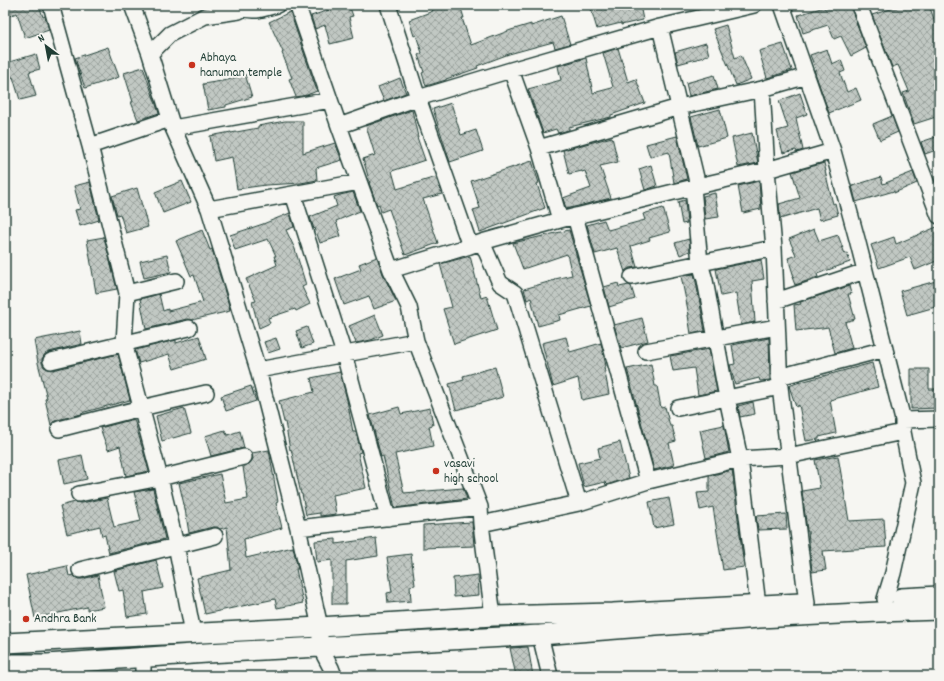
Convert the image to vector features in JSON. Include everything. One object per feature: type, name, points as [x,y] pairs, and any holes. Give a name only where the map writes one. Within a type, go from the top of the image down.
[{"type":"main road","points":[[5,643],[320,627],[493,616],[613,613],[939,596]]},
{"type":"main road","points":[[5,664],[47,670],[143,667],[207,653],[540,635],[759,618],[939,610]]},
{"type":"street","points":[[51,5],[90,146],[127,293],[124,343],[160,478],[176,546],[193,633]]},
{"type":"street","points":[[132,5],[150,54],[171,124],[209,209],[258,370],[298,528],[320,627],[320,648],[334,676]]},
{"type":"street","points":[[150,54],[170,34],[206,16],[239,11],[243,7],[250,11],[277,5]]},
{"type":"street","points":[[388,5],[418,98],[476,244],[500,283],[515,293],[579,503]]},
{"type":"street","points":[[339,126],[418,98],[511,70],[660,27],[754,5]]},
{"type":"street","points":[[782,5],[833,151],[858,239],[903,426],[913,483],[893,572],[885,599]]},
{"type":"street","points":[[859,5],[939,216]]},
{"type":"street","points":[[296,6],[360,182],[390,270],[409,308],[416,341],[480,507],[493,616]]},
{"type":"street","points":[[660,27],[679,107],[695,186],[700,263],[705,280],[740,459],[758,605]]},
{"type":"street","points":[[511,70],[539,148],[560,220]]},
{"type":"street","points":[[539,148],[679,107],[762,89],[807,76]]},
{"type":"street","points":[[762,89],[774,248],[780,382],[807,603]]},
{"type":"street","points":[[90,146],[171,124],[330,100]]},
{"type":"street","points":[[390,270],[560,220],[695,186],[767,170],[833,151]]},
{"type":"street","points":[[209,209],[360,182]]},
{"type":"street","points":[[293,194],[344,354],[388,518]]},
{"type":"street","points":[[575,216],[648,481]]},
{"type":"street","points":[[632,277],[774,248]]},
{"type":"street","points":[[776,301],[866,271]]},
{"type":"street","points":[[127,293],[176,281]]},
{"type":"street","points":[[646,351],[777,327]]},
{"type":"street","points":[[51,361],[189,328]]},
{"type":"street","points":[[258,370],[416,341]]},
{"type":"street","points":[[678,408],[727,398],[885,349]]},
{"type":"street","points":[[58,429],[206,393]]},
{"type":"street","points":[[481,524],[579,503],[648,481],[740,459],[788,456],[903,426],[939,419]]},
{"type":"street","points":[[79,494],[160,478],[244,457]]},
{"type":"street","points":[[298,528],[480,507]]},
{"type":"street","points":[[80,570],[216,536]]},
{"type":"street","points":[[540,635],[550,676]]},
{"type":"building","points":[[5,5],[39,5],[43,17],[45,16],[49,30],[25,38],[17,13],[5,17]]},
{"type":"building","points":[[344,5],[349,5],[353,16],[349,17],[354,38],[330,44],[325,25],[315,29],[311,16]]},
{"type":"building","points":[[431,5],[460,5],[464,18],[462,18],[471,45],[511,30],[531,24],[531,26],[561,16],[570,44],[555,48],[553,42],[509,54],[477,66],[478,68],[426,86],[422,73],[424,72],[418,55],[422,53],[416,35],[414,36],[409,20],[433,11]]},
{"type":"building","points":[[609,5],[640,5],[643,20],[621,25],[621,23],[597,29],[591,9]]},
{"type":"building","points":[[835,5],[850,5],[866,48],[851,56],[841,36],[834,39],[828,25],[803,33],[798,15],[824,7],[825,9]]},
{"type":"building","points":[[903,5],[929,5],[935,22],[936,21],[939,28],[939,116],[914,124],[903,93],[909,91],[898,65],[892,67],[872,15]]},
{"type":"building","points":[[290,12],[317,91],[296,97],[289,79],[292,78],[282,53],[283,52],[269,22]]},
{"type":"building","points":[[726,25],[735,58],[741,55],[751,79],[736,85],[713,29]]},
{"type":"building","points":[[706,43],[709,55],[678,64],[675,52]]},
{"type":"building","points":[[783,44],[792,70],[767,78],[759,51]]},
{"type":"building","points":[[108,47],[119,77],[85,88],[75,58]]},
{"type":"building","points":[[618,48],[628,82],[636,79],[645,103],[611,115],[611,117],[569,127],[569,130],[558,133],[556,129],[543,133],[528,89],[561,80],[558,66],[586,58],[593,93],[612,88],[613,87],[603,53]]},
{"type":"building","points":[[827,49],[832,64],[841,60],[845,71],[840,73],[847,92],[856,88],[861,100],[829,113],[810,55]]},
{"type":"building","points":[[36,54],[40,69],[29,72],[36,96],[20,100],[13,77],[10,78],[6,63]]},
{"type":"building","points":[[143,67],[159,113],[138,120],[131,102],[133,102],[124,73]]},
{"type":"building","points":[[245,74],[252,97],[226,105],[226,107],[208,110],[203,84],[228,80]]},
{"type":"building","points":[[714,75],[718,89],[689,96],[686,83]]},
{"type":"building","points":[[400,78],[406,93],[384,101],[378,87]]},
{"type":"building","points":[[800,93],[807,114],[796,118],[803,150],[783,153],[777,131],[788,128],[779,101]]},
{"type":"building","points":[[451,103],[461,135],[476,130],[483,151],[450,162],[433,109]]},
{"type":"building","points":[[720,109],[727,138],[698,146],[691,117]]},
{"type":"building","points":[[412,110],[417,137],[425,160],[392,171],[397,189],[436,177],[442,194],[423,199],[438,243],[405,255],[389,209],[381,212],[379,204],[377,205],[369,183],[363,159],[375,155],[366,126]]},
{"type":"building","points":[[892,116],[898,132],[880,140],[873,124]]},
{"type":"building","points":[[285,121],[303,121],[303,153],[335,143],[342,160],[316,168],[317,180],[237,189],[232,157],[214,161],[210,136],[258,128],[258,126]]},
{"type":"building","points":[[752,133],[758,163],[738,167],[732,138]]},
{"type":"building","points":[[677,136],[687,179],[674,183],[669,152],[650,157],[646,144]]},
{"type":"building","points":[[939,136],[939,149],[925,154],[921,142]]},
{"type":"building","points":[[612,137],[618,162],[600,166],[611,198],[566,209],[563,198],[591,188],[585,171],[569,174],[563,150]]},
{"type":"building","points":[[532,161],[539,183],[537,184],[545,208],[480,232],[473,210],[480,208],[471,181]]},
{"type":"building","points":[[824,163],[833,204],[835,203],[838,215],[820,220],[817,208],[780,219],[779,204],[800,198],[792,172]]},
{"type":"building","points":[[651,165],[657,186],[645,190],[639,169]]},
{"type":"building","points":[[913,172],[917,183],[894,193],[894,191],[856,202],[852,186],[881,177],[883,184]]},
{"type":"building","points":[[182,181],[191,202],[163,213],[155,192]]},
{"type":"building","points":[[759,181],[761,209],[743,213],[738,186]]},
{"type":"building","points":[[90,182],[99,220],[80,226],[75,210],[80,209],[74,186]]},
{"type":"building","points":[[137,188],[148,227],[126,233],[120,214],[117,215],[112,196]]},
{"type":"building","points":[[353,192],[360,211],[336,221],[341,236],[320,243],[310,217],[337,206],[334,197]]},
{"type":"building","points":[[715,193],[719,217],[705,219],[703,196]]},
{"type":"building","points":[[685,200],[687,223],[682,224],[678,202]]},
{"type":"building","points":[[663,208],[670,232],[649,238],[650,240],[631,246],[637,267],[630,268],[625,272],[617,248],[595,254],[587,225],[604,220],[608,230],[645,220],[643,214]]},
{"type":"building","points":[[290,213],[294,227],[286,230],[295,249],[306,285],[302,287],[310,304],[296,311],[295,309],[268,318],[270,323],[259,328],[252,302],[256,301],[246,279],[277,265],[274,256],[276,256],[268,239],[235,250],[230,235]]},
{"type":"building","points":[[939,226],[939,260],[915,270],[910,257],[879,268],[871,245],[894,237],[896,244]]},
{"type":"building","points":[[814,229],[819,241],[838,235],[845,254],[847,253],[850,262],[817,274],[818,277],[795,285],[788,258],[796,255],[789,239]]},
{"type":"building","points":[[202,230],[210,250],[212,249],[230,311],[146,329],[140,299],[159,294],[163,311],[203,302],[194,275],[191,276],[176,241]]},
{"type":"building","points":[[569,230],[591,306],[559,315],[560,320],[538,326],[531,298],[527,300],[524,289],[572,275],[567,254],[523,269],[513,243]]},
{"type":"building","points":[[104,237],[117,289],[96,293],[87,240]]},
{"type":"building","points":[[689,239],[690,251],[680,255],[675,243]]},
{"type":"building","points":[[167,255],[171,272],[144,278],[140,261]]},
{"type":"building","points":[[470,256],[481,298],[487,296],[497,330],[454,344],[443,309],[452,307],[440,264]]},
{"type":"building","points":[[377,257],[383,274],[396,301],[374,309],[369,296],[344,305],[335,279],[361,269],[359,264]]},
{"type":"building","points":[[761,260],[764,279],[752,281],[755,322],[741,325],[736,293],[721,296],[716,269]]},
{"type":"building","points":[[694,274],[705,331],[691,334],[689,315],[681,276]]},
{"type":"building","points":[[936,281],[939,291],[939,306],[907,315],[900,291]]},
{"type":"building","points":[[618,283],[619,287],[631,286],[635,299],[609,307],[604,287]]},
{"type":"building","points":[[849,286],[851,294],[848,294],[855,319],[845,322],[852,348],[835,353],[828,327],[796,331],[794,305],[801,304],[800,302]]},
{"type":"building","points":[[375,315],[383,335],[371,340],[356,343],[349,326]]},
{"type":"building","points":[[642,318],[648,341],[621,348],[614,325]]},
{"type":"building","points":[[307,327],[313,344],[302,348],[296,331]]},
{"type":"building","points":[[80,331],[82,344],[45,354],[42,359],[44,367],[53,370],[118,354],[130,400],[57,420],[51,425],[45,399],[47,398],[34,340]]},
{"type":"building","points":[[199,336],[206,359],[174,369],[169,354],[139,363],[135,350],[176,340],[176,343]]},
{"type":"building","points":[[566,337],[570,352],[601,343],[606,366],[604,367],[609,394],[582,400],[578,378],[553,386],[542,343]]},
{"type":"building","points":[[276,338],[280,349],[268,353],[264,342]]},
{"type":"building","points":[[769,338],[770,380],[760,381],[759,378],[735,384],[730,365],[735,364],[732,345]]},
{"type":"building","points":[[709,349],[717,391],[698,395],[694,368],[673,371],[670,356]]},
{"type":"building","points":[[872,363],[878,387],[830,400],[836,433],[819,437],[819,439],[806,441],[799,405],[796,407],[789,386]]},
{"type":"building","points":[[651,364],[661,408],[665,407],[676,441],[669,443],[674,465],[654,470],[627,369]]},
{"type":"building","points":[[495,367],[503,397],[456,410],[449,384],[464,380],[463,376]]},
{"type":"building","points":[[911,369],[929,369],[929,389],[939,389],[939,408],[911,409]]},
{"type":"building","points":[[340,372],[353,432],[356,432],[361,452],[358,453],[366,488],[333,495],[336,514],[320,516],[320,513],[306,515],[279,401],[314,392],[311,378]]},
{"type":"building","points":[[251,386],[256,401],[226,411],[221,396]]},
{"type":"building","points":[[753,402],[755,414],[740,417],[738,406]]},
{"type":"building","points":[[399,407],[401,414],[430,408],[433,425],[429,426],[433,446],[395,454],[404,493],[463,488],[467,499],[395,508],[383,456],[381,457],[370,415]]},
{"type":"building","points":[[184,408],[191,433],[162,441],[156,416]]},
{"type":"building","points":[[134,419],[149,471],[126,476],[120,446],[108,450],[100,428]]},
{"type":"building","points":[[724,425],[729,452],[706,458],[700,430]]},
{"type":"building","points":[[225,430],[227,435],[240,431],[244,448],[211,456],[205,436]]},
{"type":"building","points":[[620,442],[629,478],[606,485],[605,482],[584,487],[578,463],[600,458],[598,448]]},
{"type":"building","points":[[269,450],[278,502],[276,503],[282,528],[244,539],[246,558],[293,547],[303,603],[277,608],[275,599],[205,614],[197,578],[231,570],[227,527],[220,529],[213,527],[189,533],[179,483],[220,474],[226,503],[248,499],[243,467],[250,463],[253,459],[252,453]]},
{"type":"building","points":[[82,455],[87,479],[64,484],[59,460]]},
{"type":"building","points":[[838,456],[849,521],[884,519],[886,547],[823,551],[826,570],[812,572],[802,491],[820,488],[815,460]]},
{"type":"building","points":[[732,470],[744,567],[723,570],[713,507],[700,510],[697,493],[709,492],[709,476]]},
{"type":"building","points":[[153,489],[165,539],[109,553],[105,535],[102,536],[100,526],[67,534],[60,506],[75,502],[81,503],[107,498],[114,527],[141,521],[134,492]]},
{"type":"building","points":[[669,498],[674,524],[654,528],[649,502]]},
{"type":"building","points":[[786,514],[787,529],[758,530],[756,516]]},
{"type":"building","points":[[472,522],[474,546],[423,548],[423,525]]},
{"type":"building","points":[[376,538],[378,556],[346,561],[346,604],[332,604],[332,560],[317,562],[315,541],[336,539],[336,544]]},
{"type":"building","points":[[411,554],[415,585],[410,586],[411,601],[388,603],[387,593],[392,592],[387,557]]},
{"type":"building","points":[[156,560],[163,588],[144,592],[147,614],[127,617],[123,590],[119,591],[114,571]]},
{"type":"building","points":[[67,566],[69,576],[73,575],[78,579],[98,575],[104,607],[87,610],[87,607],[35,618],[26,575]]},
{"type":"building","points":[[478,575],[479,595],[454,597],[453,578]]},
{"type":"building","points":[[528,647],[533,676],[516,676],[510,648]]},
{"type":"place","name":"Abhaya hanuman temple","points":[[192,65]]},
{"type":"place","name":"vasavi high school","points":[[436,471]]},
{"type":"place","name":"Andhra Bank","points":[[26,619]]}]
